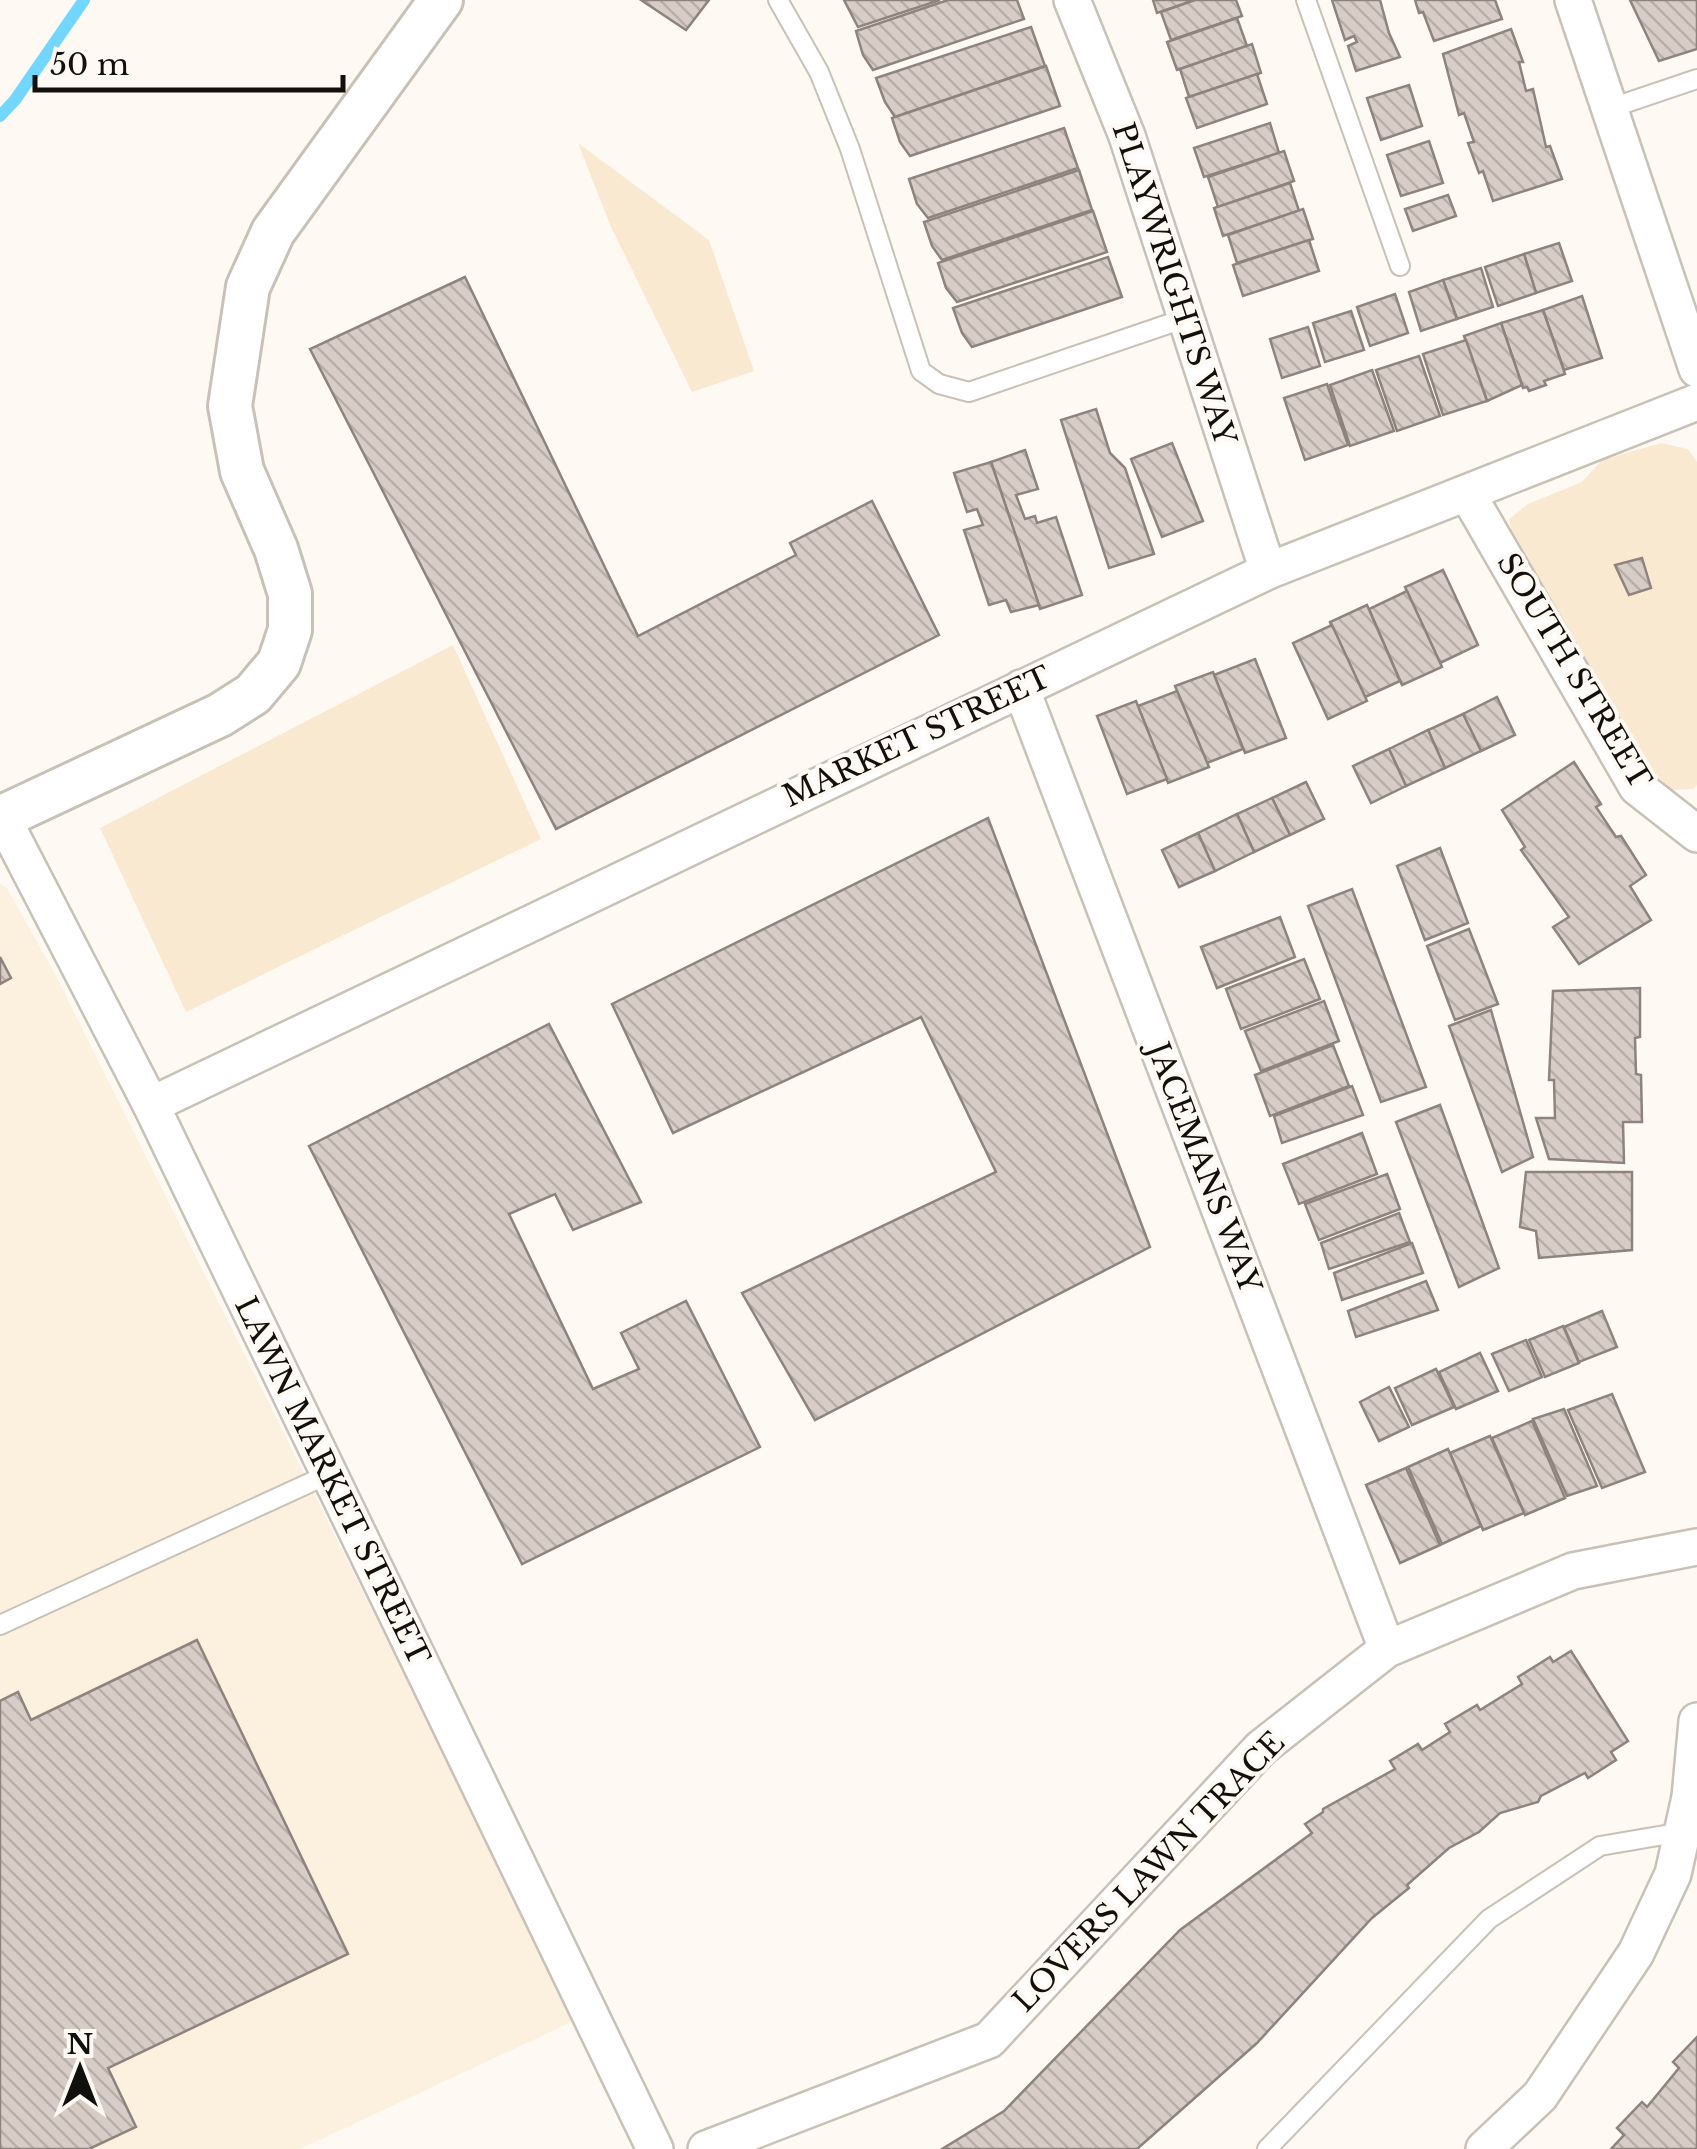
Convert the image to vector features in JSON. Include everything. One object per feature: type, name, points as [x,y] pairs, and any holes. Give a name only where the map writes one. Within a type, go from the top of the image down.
[{"type":"street","points":[[1,818],[220,715],[253,694],[279,662],[290,630],[290,594],[276,548],[242,471],[230,406],[248,286],[273,232],[441,0]]},
{"type":"street","name":"PLAYWRIGHTS WAY","points":[[1072,0],[1127,136],[1268,571]]},
{"type":"street","points":[[1573,0],[1697,369]]},
{"type":"street","name":"MARKET STREET","points":[[151,1106],[1268,571],[1697,402]]},
{"type":"street","name":"SOUTH STREET","points":[[1467,493],[1637,788],[1697,834]]},
{"type":"street","name":"JACEMANS WAY","points":[[1021,688],[1387,1648]]},
{"type":"street","name":"LAWN MARKET STREET","points":[[1,818],[151,1106],[655,2149]]},
{"type":"street","name":"LOVERS LAWN TRACE","points":[[706,2149],[989,2040],[1261,1748],[1387,1648],[1573,1571],[1697,1547]]},
{"type":"street","points":[[1484,2149],[1540,2096],[1636,1953],[1690,1837],[1697,1721]]},
{"type":"lane","points":[[778,0],[819,72],[850,150],[922,371],[939,384],[970,392],[1186,318]]},
{"type":"lane","points":[[1306,0],[1400,266]]},
{"type":"lane","points":[[1611,108],[1697,80]]},
{"type":"lane","points":[[0,1625],[329,1474]]},
{"type":"lane","points":[[1267,2149],[1489,1919],[1600,1846],[1690,1837]]},
{"type":"shaded area","points":[[578,143],[709,240],[754,371],[692,392],[611,227]]},
{"type":"shaded area","points":[[1661,443],[1688,449],[1697,462],[1697,785],[1693,789],[1672,790],[1653,772],[1517,553],[1509,519],[1528,504],[1582,482],[1602,460]]},
{"type":"shaded area","points":[[453,645],[541,839],[186,1012],[100,828]]},
{"type":"shaded area","points":[[0,884],[7,888],[56,976],[576,2020],[300,2149],[0,2149]]},
{"type":"building","points":[[641,0],[709,0],[686,30]]},
{"type":"building","points":[[844,0],[940,0],[858,27]]},
{"type":"building","points":[[948,0],[1017,0],[1024,19],[873,70],[863,55],[856,31]]},
{"type":"building","points":[[1153,0],[1195,0],[1157,13]]},
{"type":"building","points":[[1195,0],[1236,0],[1242,16],[1171,40],[1161,12]]},
{"type":"building","points":[[1332,0],[1380,0],[1400,57],[1356,71],[1348,46],[1357,42],[1354,36],[1345,40]]},
{"type":"building","points":[[1415,0],[1495,0],[1502,19],[1434,41]]},
{"type":"building","points":[[1630,0],[1697,0],[1697,49],[1659,61]]},
{"type":"building","points":[[1237,18],[1247,46],[1177,70],[1167,42]]},
{"type":"building","points":[[1031,27],[1045,66],[895,117],[885,102],[876,78]]},
{"type":"building","points":[[1511,29],[1523,62],[1519,62],[1526,91],[1533,89],[1546,147],[1550,146],[1562,179],[1493,201],[1468,143],[1474,142],[1464,113],[1459,115],[1443,54]]},
{"type":"building","points":[[1252,44],[1261,73],[1189,97],[1180,69]]},
{"type":"building","points":[[1046,66],[1060,106],[910,156],[900,142],[892,118]]},
{"type":"building","points":[[1257,74],[1267,104],[1197,128],[1186,98]]},
{"type":"building","points":[[1409,85],[1422,126],[1381,140],[1367,98]]},
{"type":"building","points":[[1270,123],[1279,153],[1204,177],[1194,148]]},
{"type":"building","points":[[1064,128],[1078,168],[928,218],[917,204],[909,179]]},
{"type":"building","points":[[1429,141],[1443,183],[1401,196],[1387,155]]},
{"type":"building","points":[[1284,151],[1294,181],[1218,207],[1208,177]]},
{"type":"building","points":[[1079,170],[1092,210],[942,260],[932,246],[924,222]]},
{"type":"building","points":[[1290,183],[1299,211],[1223,236],[1214,208]]},
{"type":"building","points":[[1448,195],[1456,216],[1413,231],[1405,209]]},
{"type":"building","points":[[1303,209],[1313,239],[1237,263],[1228,235]]},
{"type":"building","points":[[1093,211],[1107,252],[957,302],[946,288],[938,263]]},
{"type":"building","points":[[1309,240],[1319,271],[1243,296],[1233,265]]},
{"type":"building","points":[[1559,243],[1572,281],[1536,293],[1524,254]]},
{"type":"building","points":[[1524,254],[1536,293],[1498,306],[1485,267]]},
{"type":"building","points":[[1108,257],[1122,297],[972,347],[962,333],[953,308]]},
{"type":"building","points":[[1481,268],[1493,307],[1457,319],[1443,280]]},
{"type":"building","points":[[465,277],[638,636],[796,555],[790,543],[872,501],[939,635],[556,829],[310,349]]},
{"type":"building","points":[[1443,280],[1457,319],[1421,331],[1409,292]]},
{"type":"building","points":[[1395,294],[1408,333],[1370,346],[1357,307]]},
{"type":"building","points":[[1582,296],[1602,358],[1564,370],[1543,310]]},
{"type":"building","points":[[1543,310],[1565,374],[1529,391],[1523,388],[1501,323]]},
{"type":"building","points":[[1351,311],[1364,350],[1325,362],[1313,323]]},
{"type":"building","points":[[1501,323],[1522,385],[1487,401],[1464,336]]},
{"type":"building","points":[[1308,327],[1320,366],[1282,378],[1270,339]]},
{"type":"building","points":[[1466,340],[1487,401],[1443,415],[1423,354]]},
{"type":"building","points":[[1419,356],[1440,416],[1397,431],[1376,370]]},
{"type":"building","points":[[1372,370],[1394,431],[1350,446],[1330,385]]},
{"type":"building","points":[[1327,384],[1348,445],[1305,460],[1284,398]]},
{"type":"building","points":[[1096,409],[1110,453],[1125,468],[1154,554],[1109,568],[1061,420]]},
{"type":"building","points":[[1172,443],[1203,521],[1162,537],[1131,459]]},
{"type":"building","points":[[1025,450],[1038,489],[1016,495],[1025,519],[1035,516],[1037,523],[1056,517],[1082,595],[1040,609],[991,462]]},
{"type":"building","points":[[991,462],[1039,605],[1011,612],[1006,600],[989,605],[964,530],[983,525],[977,509],[967,512],[954,473]]},
{"type":"building","points":[[1642,558],[1651,588],[1629,595],[1615,565]]},
{"type":"building","points":[[1443,570],[1478,645],[1440,663],[1405,587]]},
{"type":"building","points":[[1407,591],[1442,667],[1402,685],[1369,609]]},
{"type":"building","points":[[1367,605],[1400,681],[1365,697],[1330,622]]},
{"type":"building","points":[[1332,625],[1367,701],[1328,719],[1293,643]]},
{"type":"building","points":[[1255,659],[1286,738],[1245,753],[1214,675]]},
{"type":"building","points":[[1213,672],[1243,749],[1207,763],[1175,686]]},
{"type":"building","points":[[1177,691],[1209,767],[1168,783],[1138,706]]},
{"type":"building","points":[[1497,697],[1515,735],[1481,751],[1463,714]]},
{"type":"building","points":[[1136,701],[1167,779],[1127,794],[1097,716]]},
{"type":"building","points":[[1463,714],[1481,751],[1445,768],[1428,730]]},
{"type":"building","points":[[1428,730],[1445,768],[1406,786],[1389,749]]},
{"type":"building","points":[[1389,749],[1406,786],[1371,803],[1353,766]]},
{"type":"building","points":[[1574,762],[1601,804],[1596,807],[1646,875],[1630,886],[1651,920],[1579,964],[1553,927],[1569,917],[1521,850],[1525,847],[1502,810]]},
{"type":"building","points":[[1306,782],[1324,819],[1290,835],[1272,798]]},
{"type":"building","points":[[1272,798],[1290,835],[1254,852],[1237,814]]},
{"type":"building","points":[[1237,814],[1254,852],[1215,871],[1198,833]]},
{"type":"building","points":[[988,818],[1150,1247],[815,1420],[742,1293],[996,1172],[921,1017],[673,1133],[612,1004]]},
{"type":"building","points":[[1198,833],[1215,871],[1179,887],[1162,850]]},
{"type":"building","points":[[1440,848],[1468,923],[1425,940],[1397,866]]},
{"type":"building","points":[[1352,889],[1426,1087],[1381,1102],[1308,906]]},
{"type":"building","points":[[1280,917],[1295,957],[1217,988],[1201,947]]},
{"type":"building","points":[[1469,929],[1498,1004],[1455,1020],[1427,946]]},
{"type":"building","points":[[0,957],[11,978],[0,984]]},
{"type":"building","points":[[1304,959],[1320,999],[1241,1029],[1226,989]]},
{"type":"building","points":[[1640,988],[1640,1037],[1635,1038],[1642,1122],[1623,1122],[1624,1163],[1549,1159],[1536,1118],[1555,1118],[1554,1080],[1549,1080],[1553,991]]},
{"type":"building","points":[[1324,1001],[1339,1041],[1261,1071],[1245,1031]]},
{"type":"building","points":[[1491,1010],[1533,1157],[1502,1172],[1449,1026]]},
{"type":"building","points":[[549,1024],[641,1202],[573,1230],[555,1194],[509,1214],[593,1389],[639,1369],[621,1333],[686,1301],[760,1447],[522,1564],[309,1146]]},
{"type":"building","points":[[1333,1045],[1349,1086],[1270,1116],[1255,1075]]},
{"type":"building","points":[[1352,1086],[1363,1115],[1282,1143],[1274,1116]]},
{"type":"building","points":[[1440,1105],[1499,1268],[1459,1287],[1396,1122]]},
{"type":"building","points":[[1362,1133],[1377,1174],[1299,1204],[1283,1164]]},
{"type":"building","points":[[1526,1172],[1632,1172],[1632,1250],[1539,1258],[1536,1231],[1520,1227]]},
{"type":"building","points":[[1387,1174],[1400,1209],[1319,1240],[1305,1204]]},
{"type":"building","points":[[1399,1213],[1410,1242],[1329,1269],[1321,1243]]},
{"type":"building","points":[[1412,1243],[1423,1273],[1342,1300],[1334,1273]]},
{"type":"building","points":[[1426,1281],[1438,1310],[1356,1337],[1348,1311]]},
{"type":"building","points":[[1602,1311],[1617,1347],[1579,1362],[1564,1327]]},
{"type":"building","points":[[1563,1326],[1579,1363],[1545,1377],[1529,1340]]},
{"type":"building","points":[[1526,1340],[1542,1377],[1509,1391],[1492,1354]]},
{"type":"building","points":[[1480,1353],[1498,1391],[1456,1409],[1439,1372]]},
{"type":"building","points":[[1436,1369],[1454,1407],[1412,1425],[1395,1388]]},
{"type":"building","points":[[1389,1387],[1409,1427],[1379,1441],[1360,1402]]},
{"type":"building","points":[[1612,1394],[1645,1472],[1602,1488],[1568,1410]]},
{"type":"building","points":[[1564,1409],[1597,1486],[1567,1496],[1533,1419]]},
{"type":"building","points":[[1532,1421],[1565,1498],[1525,1515],[1492,1438]]},
{"type":"building","points":[[1490,1436],[1524,1513],[1483,1530],[1450,1453]]},
{"type":"building","points":[[1448,1449],[1481,1526],[1442,1544],[1408,1467]]},
{"type":"building","points":[[1406,1468],[1440,1545],[1400,1563],[1366,1485]]},
{"type":"building","points":[[197,1640],[348,1954],[108,2068],[136,2127],[89,2149],[0,2149],[0,1701],[18,1692],[31,1720]]},
{"type":"building","points":[[1571,1651],[1628,1741],[1611,1752],[1616,1760],[1588,1778],[1585,1773],[1541,1796],[1538,1802],[1500,1813],[1479,1832],[1449,1848],[1372,1918],[1257,2043],[1137,2149],[942,2149],[1004,2111],[1180,1930],[1312,1833],[1305,1824],[1323,1809],[1395,1769],[1390,1761],[1418,1744],[1422,1750],[1450,1732],[1445,1724],[1477,1705],[1480,1710],[1522,1684],[1518,1677],[1550,1657],[1553,1662]]},
{"type":"building","points":[[1697,2037],[1697,2149],[1611,2149],[1624,2135],[1617,2128],[1642,2102],[1647,2107],[1679,2068],[1673,2062]]},
{"type":"waterway","points":[[0,116],[84,0]]}]
